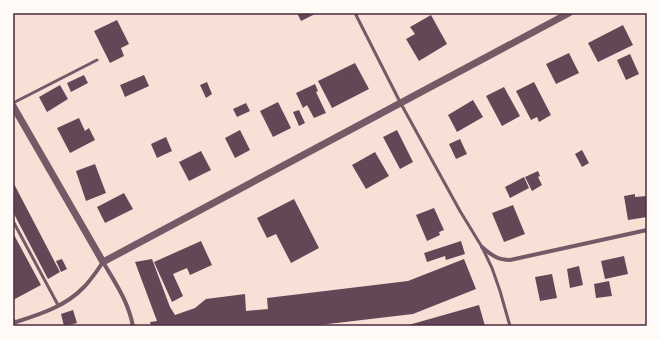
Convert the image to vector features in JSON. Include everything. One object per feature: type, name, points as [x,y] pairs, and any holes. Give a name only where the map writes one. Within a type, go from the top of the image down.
[{"type":"street","points":[[14,321],[47,312],[77,294],[103,262],[569,13]]},
{"type":"street","points":[[13,104],[124,296],[130,311],[133,326]]},
{"type":"street","points":[[482,247],[491,255],[503,260],[510,260],[647,230]]},
{"type":"lane","points":[[355,13],[400,102],[460,211],[482,247],[498,285],[510,326]]},
{"type":"lane","points":[[13,104],[97,60]]},
{"type":"lane","points":[[13,221],[58,305]]},
{"type":"building","points":[[297,13],[317,13],[301,21]]},
{"type":"building","points":[[431,15],[447,44],[419,61],[406,39],[415,34],[410,27]]},
{"type":"building","points":[[117,20],[129,44],[121,48],[124,56],[110,63],[94,31]]},
{"type":"building","points":[[623,25],[633,45],[598,62],[588,43]]},
{"type":"building","points":[[569,53],[579,73],[556,84],[546,64]]},
{"type":"building","points":[[630,54],[639,74],[626,80],[617,60]]},
{"type":"building","points":[[355,63],[369,89],[332,108],[318,81]]},
{"type":"building","points":[[84,75],[88,83],[71,92],[67,83]]},
{"type":"building","points":[[144,75],[149,86],[125,97],[120,85]]},
{"type":"building","points":[[207,82],[212,94],[206,98],[200,85]]},
{"type":"building","points":[[534,82],[551,115],[539,122],[537,117],[531,120],[516,91]]},
{"type":"building","points":[[315,84],[318,91],[316,92],[326,113],[314,118],[307,105],[303,108],[296,93]]},
{"type":"building","points":[[60,85],[68,99],[47,112],[39,97]]},
{"type":"building","points":[[504,87],[520,116],[502,126],[486,96]]},
{"type":"building","points":[[473,100],[483,117],[457,132],[448,115]]},
{"type":"building","points":[[278,102],[291,128],[273,137],[260,111]]},
{"type":"building","points":[[246,103],[250,111],[237,117],[233,109]]},
{"type":"building","points":[[299,110],[305,123],[299,126],[293,112]]},
{"type":"building","points":[[79,118],[85,131],[89,128],[95,140],[70,153],[57,128]]},
{"type":"building","points":[[240,130],[250,150],[235,158],[225,138]]},
{"type":"building","points":[[397,130],[413,162],[400,169],[383,137]]},
{"type":"building","points":[[166,137],[172,151],[157,158],[151,144]]},
{"type":"building","points":[[460,139],[467,154],[456,159],[449,144]]},
{"type":"building","points":[[582,150],[589,163],[582,167],[575,154]]},
{"type":"building","points":[[201,151],[211,170],[189,181],[179,162]]},
{"type":"building","points":[[375,152],[389,176],[366,189],[352,165]]},
{"type":"building","points":[[95,164],[106,193],[86,201],[76,171]]},
{"type":"building","points":[[538,171],[540,176],[538,177],[542,185],[532,191],[525,177]]},
{"type":"building","points":[[524,177],[529,188],[510,198],[505,187]]},
{"type":"building","points":[[13,182],[60,272],[48,279],[13,212]]},
{"type":"building","points":[[124,193],[133,209],[105,223],[97,207]]},
{"type":"building","points":[[635,194],[635,197],[647,196],[647,217],[628,220],[624,196]]},
{"type":"building","points":[[294,199],[319,248],[291,263],[276,234],[267,238],[257,218]]},
{"type":"building","points":[[513,205],[525,234],[504,242],[492,213]]},
{"type":"building","points":[[434,208],[444,230],[439,232],[440,235],[427,241],[416,215]]},
{"type":"building","points":[[13,233],[41,285],[13,300]]},
{"type":"building","points":[[201,241],[212,265],[190,275],[187,268],[173,274],[183,296],[172,302],[154,262]]},
{"type":"building","points":[[461,241],[465,254],[446,260],[445,256],[427,262],[424,253]]},
{"type":"building","points":[[624,256],[628,274],[605,279],[601,261]]},
{"type":"building","points":[[62,259],[67,269],[61,272],[56,261]]},
{"type":"building","points":[[152,259],[170,307],[175,315],[195,308],[206,299],[245,294],[246,311],[268,309],[267,298],[408,281],[464,259],[476,289],[413,314],[311,326],[151,326],[150,322],[157,321],[135,262]]},
{"type":"building","points":[[579,266],[583,285],[570,288],[567,269]]},
{"type":"building","points":[[552,274],[557,298],[540,301],[535,277]]},
{"type":"building","points":[[609,281],[612,296],[596,298],[594,284]]},
{"type":"building","points":[[479,305],[485,326],[405,326]]},
{"type":"building","points":[[73,310],[77,323],[64,326],[61,314]]}]
